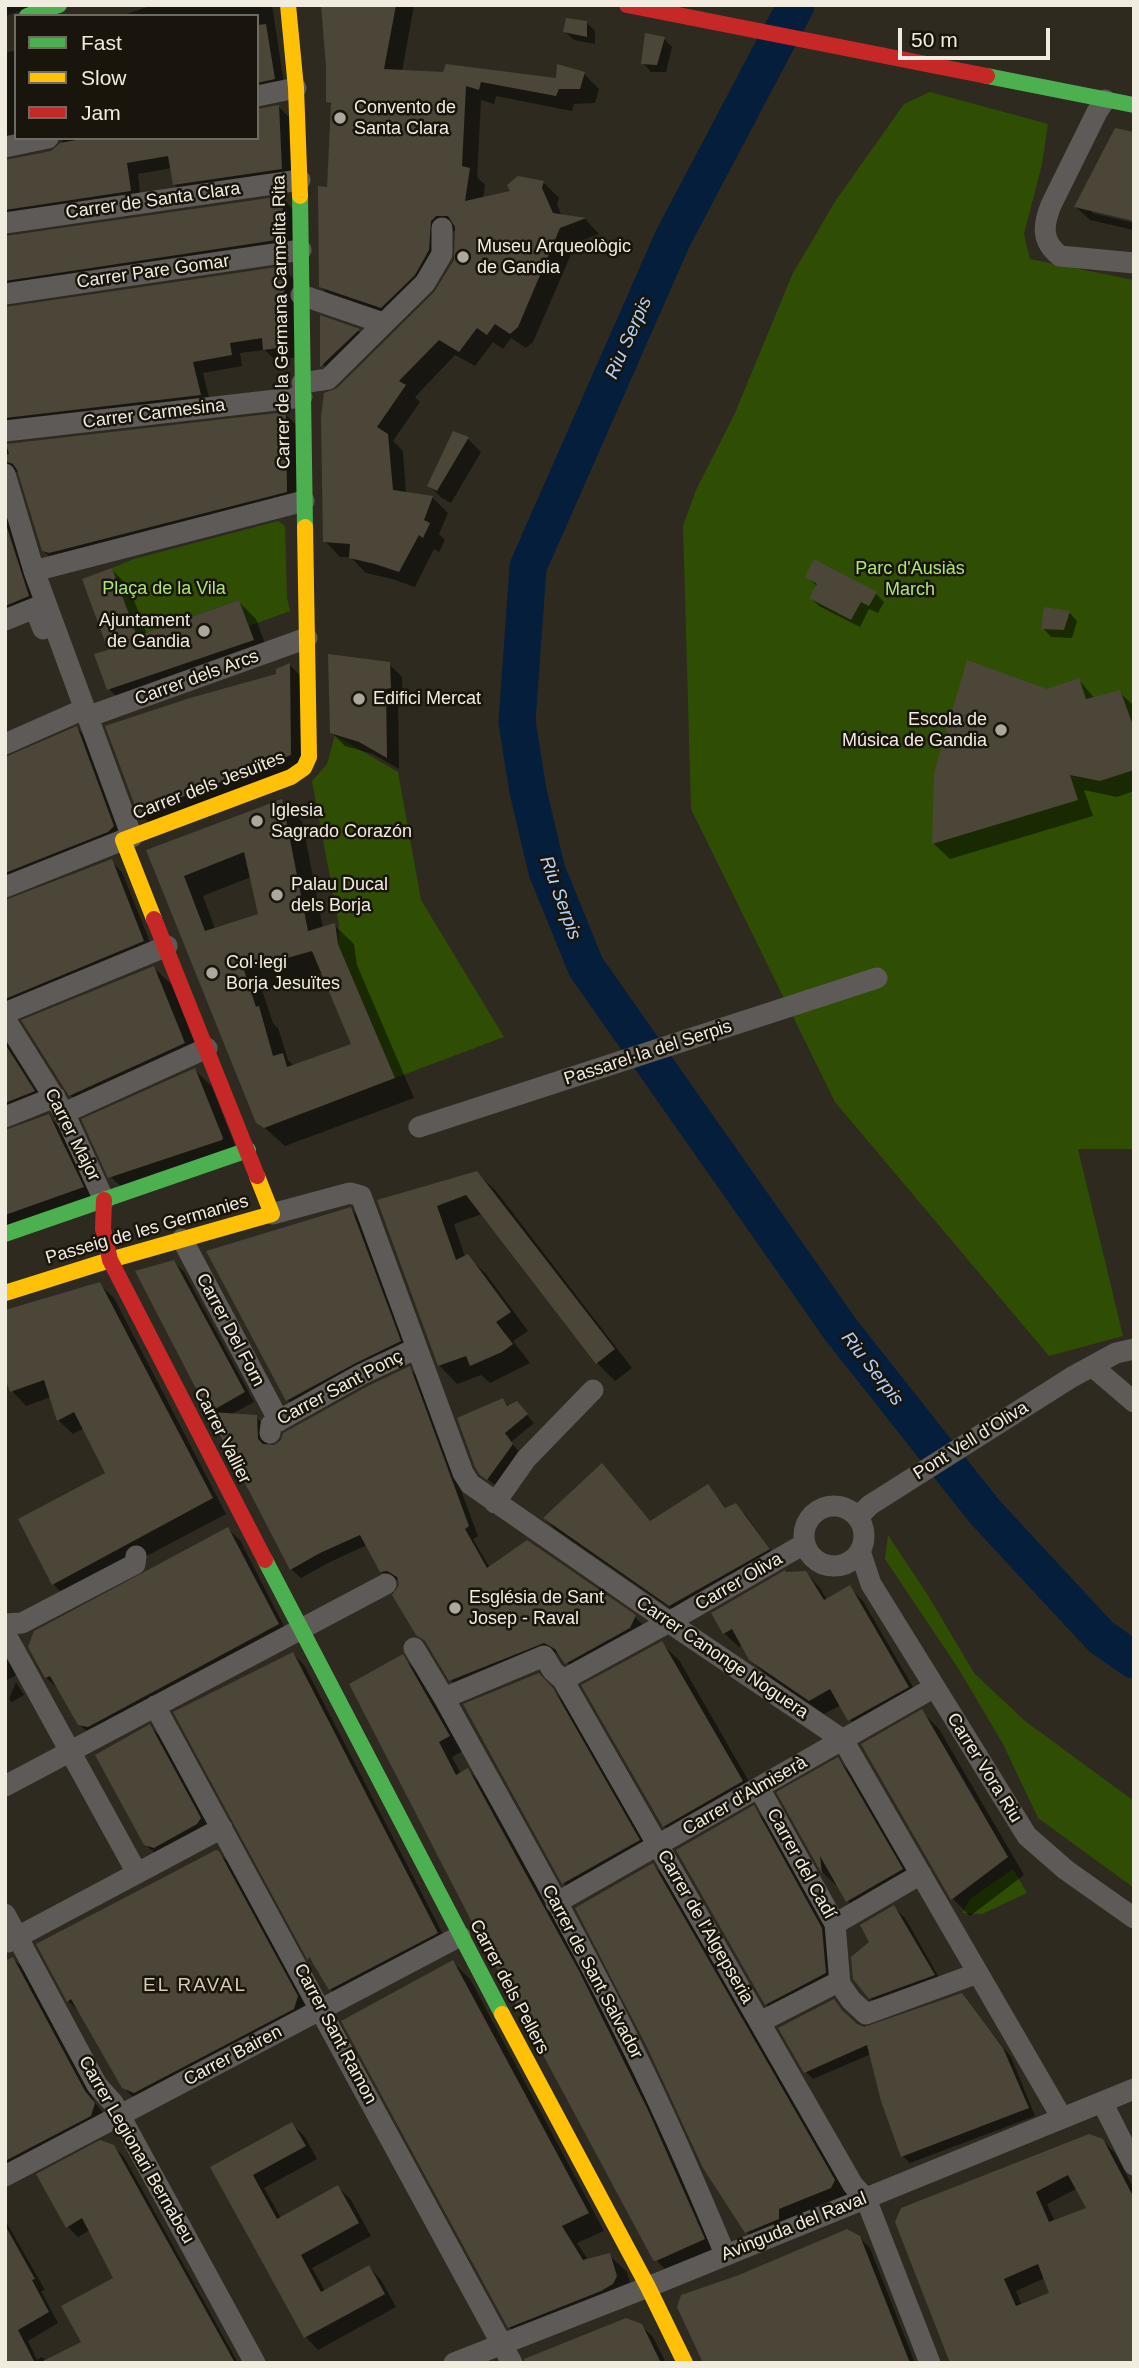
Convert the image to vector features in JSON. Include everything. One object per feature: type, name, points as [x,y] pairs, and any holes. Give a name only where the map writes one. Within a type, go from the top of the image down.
[{"type":"street","points":[[33,14],[60,5]]},
{"type":"street","name":"Carrer de la Germana Carmelita Rita","points":[[288,5],[296,88],[300,180],[307,638]]},
{"type":"street","points":[[632,6],[1134,105]]},
{"type":"street","points":[[259,96],[296,88]]},
{"type":"street","points":[[1099,99],[1097,112],[1051,205],[1044,231],[1048,243],[1060,256],[1134,263]]},
{"type":"street","points":[[5,147],[38,140]]},
{"type":"street","name":"Carrer de Santa Clara","points":[[5,223],[300,180]]},
{"type":"street","name":"Carrer Carmesina","points":[[5,431],[302,390],[328,379],[425,283],[442,254],[442,228]]},
{"type":"street","name":"Carrer Pare Gomar","points":[[5,294],[301,250]]},
{"type":"street","points":[[301,295],[383,323]]},
{"type":"street","points":[[5,474],[34,571],[40,606],[127,838],[5,887]]},
{"type":"street","points":[[34,571],[304,501]]},
{"type":"street","points":[[5,620],[40,606]]},
{"type":"street","name":"Carrer dels Arcs","points":[[9,735],[307,638]]},
{"type":"street","name":"Carrer dels Jesuïtes","points":[[127,838],[291,777],[304,768],[309,757],[310,743],[307,638]]},
{"type":"street","name":"Passeig de les Germanies","points":[[5,1293],[271,1214],[127,838]]},
{"type":"street","points":[[5,1013],[167,947]]},
{"type":"street","name":"Passarel·la del Serpis","points":[[419,1127],[877,978]]},
{"type":"street","name":"Carrer Major","points":[[5,1018],[59,1105],[104,1200],[103,1229],[110,1260]]},
{"type":"street","points":[[5,1117],[59,1105],[207,1048]]},
{"type":"street","points":[[5,1234],[248,1150]]},
{"type":"street","name":"Carrer Canonge Noguera","points":[[271,1214],[350,1193],[361,1196],[463,1473],[470,1484],[843,1740],[1062,2118]]},
{"type":"street","name":"Carrer Del Forn","points":[[182,1239],[274,1427]]},
{"type":"street","name":"Carrer Vallier","points":[[110,1260],[301,1629]]},
{"type":"street","name":"Carrer Sant Ponç","points":[[274,1427],[362,1374],[417,1348]]},
{"type":"street","points":[[1134,1349],[1116,1353],[1092,1366],[1134,1402]]},
{"type":"street","name":"Pont Vell d’Oliva","points":[[864,1511],[1092,1366]]},
{"type":"street","points":[[495,1503],[526,1459],[593,1390]]},
{"type":"street","points":[[843,1507],[864,1511],[864,1534],[860,1551],[851,1560],[839,1566],[822,1564],[808,1552],[804,1544],[805,1527],[809,1519],[822,1508],[843,1507]]},
{"type":"street","name":"Carrer Oliva","points":[[563,1680],[804,1544]]},
{"type":"street","name":"Carrer Vora Riu","points":[[860,1551],[871,1584],[1027,1836],[1066,1870],[1134,1918]]},
{"type":"street","points":[[136,1556],[135,1564],[11,1626],[71,1751],[137,1873]]},
{"type":"street","name":"Carrer Vora Riu","points":[[839,1566],[871,1584]]},
{"type":"street","points":[[5,1786],[386,1584]]},
{"type":"street","name":"Carrer dels Pellers","points":[[301,1629],[460,1936],[648,2287],[685,2363]]},
{"type":"street","name":"Carrer de Sant Salvador","points":[[414,1648],[444,1698],[636,2053],[725,2255]]},
{"type":"street","name":"Carrer de l'Algepseria","points":[[444,1698],[544,1656],[553,1671],[563,1680],[853,2185],[866,2199],[930,2363]]},
{"type":"street","name":"Carrer d'Almiserà","points":[[556,1903],[933,1688]]},
{"type":"street","name":"Carrer Sant Ramon","points":[[155,1706],[512,2363]]},
{"type":"street","name":"Carrer del Cadí","points":[[759,1788],[835,1924],[840,1984]]},
{"type":"street","points":[[12,1940],[222,1829]]},
{"type":"street","points":[[835,1924],[921,1874]]},
{"type":"street","name":"Carrer Legionari Bernabeu","points":[[5,1913],[12,1940],[97,2085],[113,2103],[255,2363]]},
{"type":"street","name":"Carrer Bairen","points":[[5,2176],[460,1936]]},
{"type":"street","points":[[760,2022],[834,1984],[840,1984],[851,2000],[866,2014],[978,1973]]},
{"type":"street","name":"Avinguda del Raval","points":[[454,2363],[1134,2089]]},
{"type":"street","points":[[1102,2102],[1134,2165]]},
{"type":"green space","name":"Parc d'Ausiàs March","points":[[930,92],[1048,124],[1042,164],[1024,234],[1030,259],[1134,280],[1134,1149],[1078,1149],[1123,1336],[1049,1356],[835,1102],[691,809],[683,526],[696,490],[735,413],[792,275],[836,200],[904,104]]},
{"type":"green space","name":"Plaça de la Vila","points":[[278,521],[285,526],[287,598],[290,611],[249,626],[239,600],[137,636],[112,568],[134,559]]},
{"type":"green space","points":[[335,735],[398,772],[421,900],[504,1037],[395,1078],[338,944],[339,925],[312,781],[327,764]]},
{"type":"green space","points":[[888,1535],[974,1673],[1025,1721],[1134,1801],[1134,1888],[1038,1818],[1003,1744],[958,1668],[885,1559]]},
{"type":"green space","points":[[1013,1869],[1027,1893],[982,1914],[962,1913],[970,1899]]},
{"type":"building","points":[[321,5],[396,5],[384,69],[443,72],[446,64],[556,78],[557,64],[585,72],[580,89],[559,89],[556,96],[481,82],[479,90],[466,86],[462,166],[470,168],[465,201],[510,191],[507,185],[518,176],[544,181],[542,188],[553,213],[586,218],[560,228],[518,327],[510,334],[495,324],[487,335],[477,328],[459,352],[439,340],[399,381],[406,385],[377,427],[388,434],[393,490],[433,496],[424,520],[430,523],[423,538],[419,535],[399,572],[349,558],[350,544],[323,542],[321,417],[324,393],[337,388],[434,292],[454,260],[455,227],[448,216],[436,216],[431,221],[429,250],[415,275],[381,308],[319,287],[318,186],[327,187],[331,103],[326,102]]},
{"type":"building","points":[[566,18],[587,21],[587,37],[563,32]]},
{"type":"building","points":[[266,24],[275,79],[259,83],[259,25]]},
{"type":"building","points":[[645,33],[665,37],[657,65],[641,64]]},
{"type":"building","points":[[279,105],[282,169],[173,185],[168,156],[127,163],[131,191],[5,210],[5,160],[51,151],[60,143],[76,140],[259,140],[259,109]]},
{"type":"building","points":[[1115,128],[1134,132],[1134,221],[1074,207]]},
{"type":"building","points":[[283,196],[283,239],[5,281],[5,236]]},
{"type":"building","points":[[284,266],[285,347],[263,350],[262,338],[230,343],[232,355],[193,362],[201,395],[5,418],[5,307]]},
{"type":"building","points":[[320,315],[360,329],[320,367]]},
{"type":"building","points":[[286,412],[287,492],[49,553],[42,551],[17,470],[13,464],[5,461],[5,455],[9,454],[6,444]]},
{"type":"building","points":[[453,431],[469,437],[437,491],[427,486]]},
{"type":"building","points":[[5,521],[29,596],[5,606]]},
{"type":"building","points":[[814,559],[877,592],[869,606],[861,602],[851,620],[809,598],[817,584],[805,577]]},
{"type":"building","name":"Ajuntament de Gandia","points":[[112,568],[137,636],[239,600],[254,640],[107,690],[94,654],[108,650],[82,579]]},
{"type":"building","points":[[1044,607],[1070,611],[1064,630],[1041,629]]},
{"type":"building","points":[[328,654],[390,662],[391,688],[386,689],[387,758],[359,742],[330,733]]},
{"type":"building","name":"Escola de Música de Gandia","points":[[967,660],[1047,689],[1079,678],[1086,699],[1120,690],[1134,728],[1134,770],[1100,781],[1070,775],[1078,800],[932,844],[934,773]]},
{"type":"building","points":[[290,663],[291,755],[138,814],[105,726],[276,674],[276,669]]},
{"type":"building","points":[[77,726],[114,826],[108,832],[5,873],[5,757]]},
{"type":"building","points":[[282,799],[308,931],[335,923],[338,944],[395,1078],[264,1128],[256,1123],[146,850]],"holes":[[[244,852],[258,914],[205,931],[184,876]],[[312,951],[351,1044],[287,1067],[283,1053],[273,1056],[259,1006],[256,1007],[244,970]]]},
{"type":"building","points":[[112,859],[144,941],[5,999],[5,900]]},
{"type":"building","points":[[154,966],[185,1043],[69,1096],[21,1020]]},
{"type":"building","points":[[5,1044],[35,1091],[5,1103]]},
{"type":"building","points":[[195,1068],[222,1140],[108,1178],[81,1119]]},
{"type":"building","points":[[49,1114],[84,1187],[5,1215],[5,1130]]},
{"type":"building","points":[[477,1171],[615,1349],[596,1364],[466,1195],[437,1206],[456,1260],[468,1254],[511,1312],[496,1322],[513,1344],[502,1352],[470,1366],[466,1356],[438,1366],[377,1200]]},
{"type":"building","points":[[351,1207],[401,1341],[286,1401],[206,1251]]},
{"type":"building","points":[[174,1260],[245,1392],[210,1412],[257,1415],[258,1439],[263,1444],[274,1445],[281,1440],[283,1433],[410,1366],[469,1526],[465,1529],[487,1568],[527,1540],[636,1615],[630,1628],[565,1664],[555,1649],[544,1643],[449,1681],[392,1595],[399,1585],[397,1577],[387,1571],[380,1572],[360,1535],[290,1570],[135,1271]]},
{"type":"building","points":[[100,1282],[213,1498],[52,1585],[18,1519],[105,1473],[74,1412],[57,1421],[44,1380],[10,1392],[5,1378],[5,1310]]},
{"type":"building","points":[[503,1398],[507,1406],[517,1401],[528,1414],[505,1433],[513,1444],[487,1480],[475,1467],[457,1418]]},
{"type":"building","points":[[602,1463],[650,1521],[708,1484],[725,1508],[736,1503],[770,1549],[669,1606],[543,1518]]},
{"type":"building","points":[[228,1527],[279,1624],[88,1727],[78,1725],[50,1676],[45,1678],[28,1647],[34,1631]]},
{"type":"building","points":[[785,1570],[806,1571],[824,1600],[850,1585],[909,1687],[848,1721],[830,1689],[809,1701],[749,1660],[732,1629],[723,1634],[711,1613]]},
{"type":"building","points":[[662,1641],[743,1781],[663,1827],[581,1685]]},
{"type":"building","points":[[293,1652],[438,1933],[329,1990],[309,1957],[308,1961],[173,1712]]},
{"type":"building","points":[[403,1654],[450,1736],[439,1742],[456,1775],[468,1768],[579,1971],[648,2110],[705,2239],[653,2260],[475,1928],[349,1684]]},
{"type":"building","points":[[539,1673],[553,1688],[640,1840],[562,1884],[463,1704]]},
{"type":"building","points":[[922,1709],[1008,1857],[951,1900],[861,1744]]},
{"type":"building","points":[[150,1724],[201,1818],[197,1824],[154,1848],[144,1845],[95,1755]]},
{"type":"building","points":[[838,1757],[903,1869],[846,1902],[820,1856],[822,1874],[776,1792]]},
{"type":"building","points":[[754,1805],[822,1928],[826,1973],[765,2005],[676,1850]]},
{"type":"building","points":[[216,1850],[219,1851],[298,1996],[294,2009],[134,2093],[122,2088],[71,1999],[67,2002],[36,1944]]},
{"type":"building","points":[[653,1863],[835,2180],[831,2188],[779,2209],[779,2219],[745,2233],[703,2168],[648,2049],[575,1908]]},
{"type":"building","points":[[894,1905],[935,1975],[869,1999],[853,1979],[851,1957],[869,1942],[860,1925]]},
{"type":"building","points":[[13,1957],[85,2091],[95,2103],[91,2116],[5,2161],[5,1961]]},
{"type":"building","points":[[453,1960],[589,2213],[562,2226],[583,2260],[610,2253],[617,2276],[613,2284],[601,2291],[508,2328],[341,2021]]},
{"type":"building","points":[[962,1993],[1003,2048],[1029,2108],[901,2157],[881,2101],[867,2045],[804,2073],[778,2028],[834,1999],[857,2024],[864,2027]]},
{"type":"building","points":[[292,2122],[306,2146],[253,2175],[277,2219],[338,2185],[359,2223],[301,2255],[321,2292],[369,2265],[385,2294],[304,2338],[210,2167]]},
{"type":"building","points":[[1089,2134],[1103,2139],[1134,2198],[1134,2363],[950,2363],[895,2222],[901,2208]],"holes":[[[1068,2175],[1086,2208],[1049,2222],[1036,2192]],[[1038,2264],[1049,2293],[1016,2306],[1004,2279]]]},
{"type":"building","points":[[100,2140],[114,2145],[235,2363],[39,2363],[81,2342],[61,2306],[113,2278],[82,2218],[66,2228],[36,2174]]},
{"type":"building","points":[[5,2225],[35,2279],[32,2280],[49,2312],[18,2330],[35,2363],[5,2363]]},
{"type":"building","points":[[847,2229],[860,2236],[910,2363],[703,2363],[677,2307],[681,2295],[739,2275]]},
{"type":"building","points":[[626,2318],[642,2324],[661,2363],[525,2363],[524,2359]]},
{"type":"waterway","name":"Riu Serpis","points":[[796,5],[673,238],[528,567],[517,722],[528,791],[547,871],[586,967],[841,1330],[985,1512],[1101,1637],[1134,1660]]},
{"type":"traffic: fast","points":[[33,14],[59,5]]},
{"type":"traffic: fast","points":[[987,76],[1134,105]]},
{"type":"traffic: fast","points":[[300,196],[305,527]]},
{"type":"traffic: fast","points":[[5,1234],[248,1150]]},
{"type":"traffic: fast","points":[[265,1560],[502,2014]]},
{"type":"traffic: slow","points":[[288,5],[296,88],[300,196]]},
{"type":"traffic: slow","points":[[154,919],[123,840],[291,777],[304,768],[309,757],[305,527]]},
{"type":"traffic: slow","points":[[5,1293],[272,1214],[257,1176]]},
{"type":"traffic: slow","points":[[502,2014],[648,2287],[685,2363]]},
{"type":"traffic: jam","points":[[627,5],[987,76]]},
{"type":"traffic: jam","points":[[154,919],[257,1176]]},
{"type":"traffic: jam","points":[[104,1200],[103,1229],[110,1260],[265,1560]]},
{"type":"place","name":"Convento de Santa Clara","points":[[340,118]]},
{"type":"place","name":"Museu Arqueològic de Gandia","points":[[463,257]]},
{"type":"place","name":"Ajuntament de Gandia","points":[[204,631]]},
{"type":"place","name":"Edifici Mercat","points":[[359,699]]},
{"type":"place","name":"Escola de Música de Gandia","points":[[1001,730]]},
{"type":"place","name":"Iglesia Sagrado Corazón","points":[[257,821]]},
{"type":"place","name":"Palau Ducal dels Borja","points":[[277,895]]},
{"type":"place","name":"Col·legi Borja Jesuïtes","points":[[212,973]]},
{"type":"place","name":"Església de Sant Josep - Raval","points":[[455,1608]]},
{"type":"district","name":"EL RAVAL","points":[[195,1986]]}]
